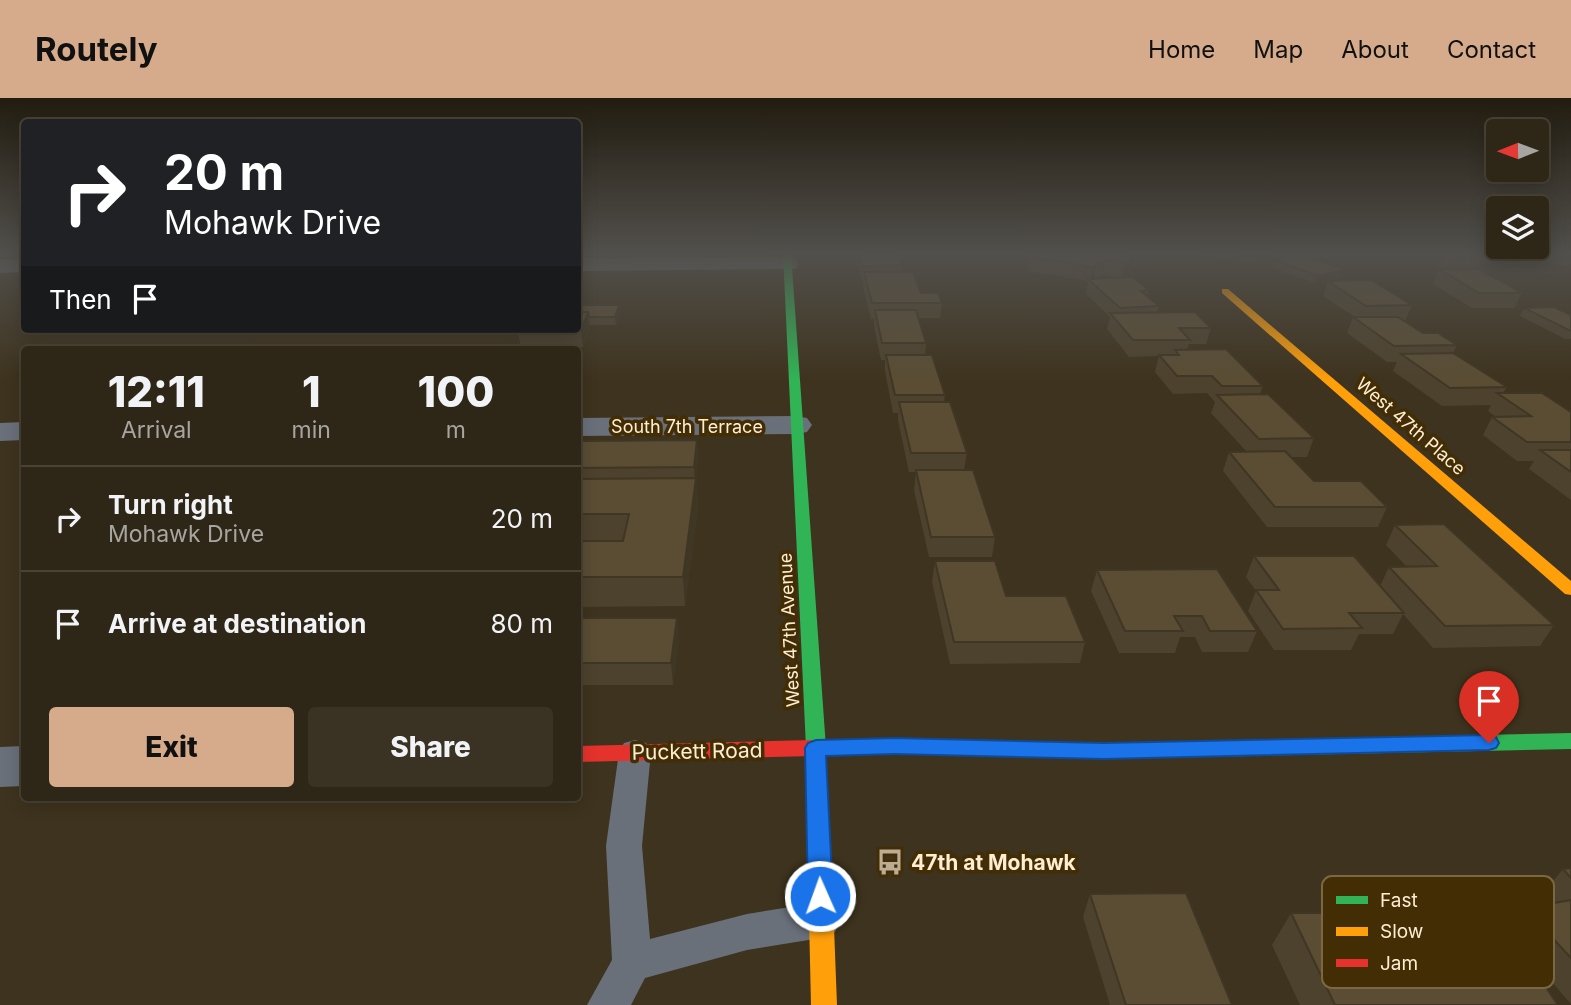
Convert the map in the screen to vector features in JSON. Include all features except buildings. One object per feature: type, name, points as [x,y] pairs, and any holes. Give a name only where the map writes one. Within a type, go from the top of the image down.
[{"type":"street","name":"West 47th Avenue","points":[[789,295],[816,748],[824,1005]]},
{"type":"street","name":"West 47th Place","points":[[1230,295],[1571,590]]},
{"type":"street","name":"South 7th Terrace","points":[[581,427],[796,425]]},
{"type":"street","points":[[0,432],[21,431]]},
{"type":"street","name":"Puckett Road","points":[[581,754],[895,746],[1104,751],[1571,741]]},
{"type":"street","points":[[0,766],[21,766]]},
{"type":"lane","points":[[608,1005],[632,963],[624,846],[635,752]]},
{"type":"lane","points":[[632,963],[747,932],[821,920]]},
{"type":"traffic: fast","points":[[789,295],[816,748],[820,875]]},
{"type":"traffic: fast","points":[[950,747],[1104,751],[1571,741]]},
{"type":"traffic: slow","points":[[1230,295],[1571,590]]},
{"type":"traffic: slow","points":[[820,875],[824,1005]]},
{"type":"traffic: jam","points":[[581,754],[950,747]]},
{"type":"place","name":"47th at Mohawk","points":[[890,862]]},
{"type":"route","points":[[820,896],[816,748],[895,746],[1104,751],[1489,743]]}]
